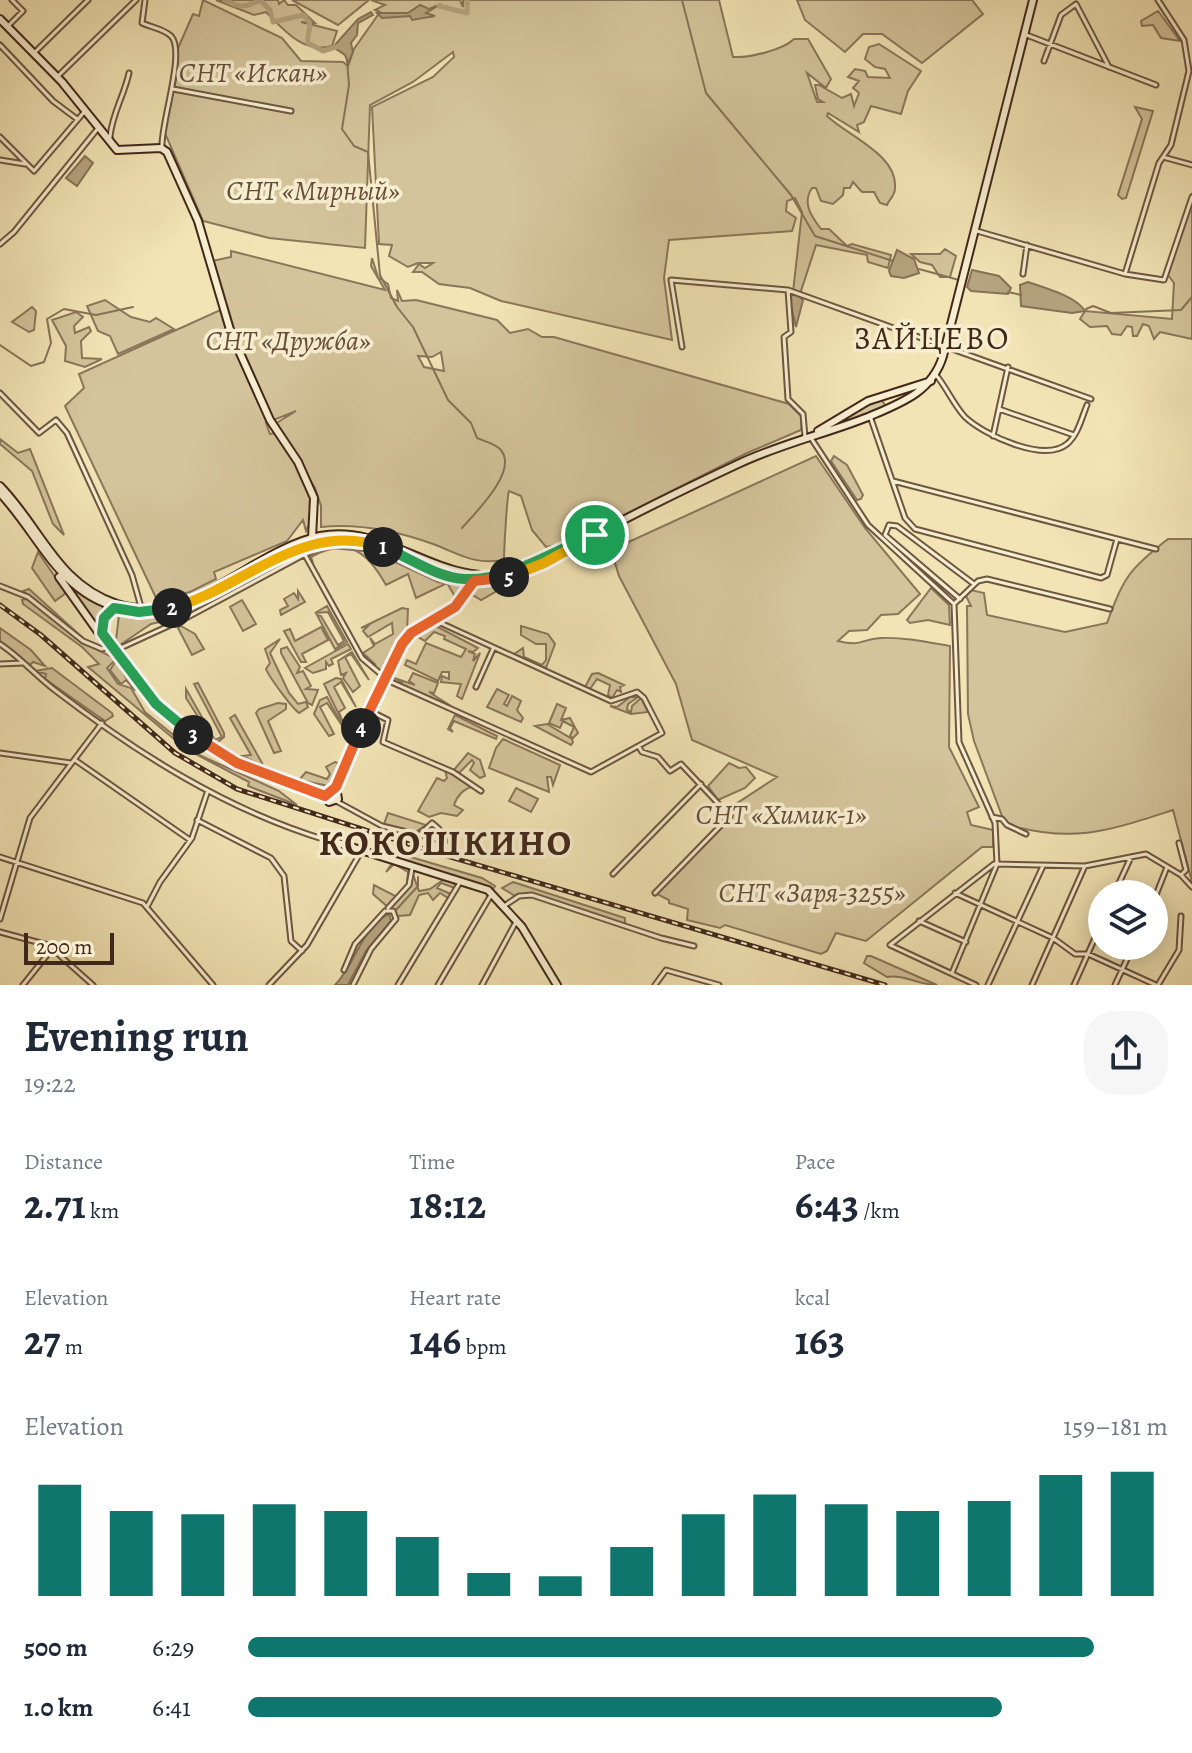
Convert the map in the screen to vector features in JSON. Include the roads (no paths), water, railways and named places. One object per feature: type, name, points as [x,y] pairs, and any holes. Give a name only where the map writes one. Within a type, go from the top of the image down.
[{"type":"main road","points":[[0,486],[60,567],[82,587],[112,604],[141,607],[185,600],[312,535],[349,534],[392,545],[467,577],[526,567],[746,460],[888,408],[915,395],[934,378],[947,345],[973,230],[1033,0]]},
{"type":"main road","points":[[0,19],[58,76],[109,141],[123,152],[162,148],[197,217],[231,333],[270,420],[298,462],[314,498],[316,513],[312,535],[296,549]]},
{"type":"main road","points":[[817,432],[846,412],[872,400],[934,378]]},
{"type":"main road","points":[[0,493],[112,649],[170,717],[220,753],[250,769],[332,794],[386,674],[410,634],[455,607],[473,582],[524,573],[595,535]]},
{"type":"main road","points":[[312,535],[321,541]]},
{"type":"main road","points":[[46,557],[76,588],[112,604],[153,611],[185,604],[296,549],[321,541],[337,540],[377,544],[462,581],[465,593]]},
{"type":"main road","points":[[436,571],[481,580]]},
{"type":"main road","points":[[465,593],[467,577]]},
{"type":"main road","points":[[112,604],[104,618],[102,633],[112,649]]},
{"type":"main road","points":[[329,840],[461,880],[492,893],[517,920],[557,985]]},
{"type":"street","points":[[9,25],[23,11],[12,0]]},
{"type":"street","points":[[35,52],[88,0]]},
{"type":"street","points":[[58,76],[136,0]]},
{"type":"street","points":[[145,0],[142,23],[173,39],[173,89],[163,122],[162,148]]},
{"type":"street","points":[[1125,274],[1163,157],[1171,145],[1189,71],[1186,42],[1158,0]]},
{"type":"street","points":[[1044,61],[1061,15],[1076,4],[1109,67]]},
{"type":"street","points":[[1024,34],[1156,85]]},
{"type":"street","points":[[0,45],[53,101],[77,119]]},
{"type":"street","points":[[109,141],[113,115],[124,95],[129,73]]},
{"type":"street","points":[[173,89],[291,111]]},
{"type":"street","points":[[0,137],[35,171],[85,111]]},
{"type":"street","points":[[0,244],[14,232],[99,127]]},
{"type":"street","points":[[1163,157],[1192,165]]},
{"type":"street","points":[[0,160],[25,164]]},
{"type":"street","points":[[973,230],[1125,274],[1164,280],[1192,197]]},
{"type":"street","points":[[1023,274],[1027,245]]},
{"type":"street","points":[[682,347],[671,280],[788,290],[1091,399]]},
{"type":"street","points":[[788,290],[791,332],[784,337],[788,399],[803,414],[807,436],[868,525],[954,605],[959,742],[992,817],[997,864],[952,973]]},
{"type":"street","points":[[993,436],[1008,367]]},
{"type":"street","points":[[934,378],[966,417],[993,436],[1054,452],[1074,435],[1087,405]]},
{"type":"street","points":[[0,393],[39,433],[56,420],[68,434],[132,575],[141,607]]},
{"type":"street","points":[[883,395],[882,403],[888,408]]},
{"type":"street","points":[[872,400],[880,405],[874,414],[905,518],[915,529],[1099,577],[1107,575],[1117,539]]},
{"type":"street","points":[[999,409],[1074,435]]},
{"type":"street","points":[[893,481],[1156,549]]},
{"type":"street","points":[[960,599],[885,535],[889,525],[897,526],[974,584]]},
{"type":"street","points":[[0,586],[28,597],[83,641],[102,649],[112,649],[188,617],[304,553],[337,540]]},
{"type":"street","points":[[304,553],[362,658],[386,674],[591,772],[662,733],[637,692],[611,701],[432,621]]},
{"type":"street","points":[[954,605],[974,584],[987,579],[1110,609]]},
{"type":"street","points":[[0,644],[102,723],[207,793],[254,815],[329,840]]},
{"type":"street","points":[[476,687],[493,649]]},
{"type":"street","points":[[0,664],[23,663]]},
{"type":"street","points":[[369,711],[388,720],[383,742],[453,772],[481,791]]},
{"type":"street","points":[[0,919],[30,818],[102,723]]},
{"type":"street","points":[[639,747],[642,752],[658,757],[670,771],[681,764],[730,816],[655,893]]},
{"type":"street","points":[[0,753],[74,762],[190,840]]},
{"type":"street","points":[[613,874],[701,784]]},
{"type":"street","points":[[148,906],[160,882],[190,840],[207,793]]},
{"type":"street","points":[[332,794],[376,823],[417,837],[445,841]]},
{"type":"street","points":[[992,817],[1002,819],[1007,825],[1026,834]]},
{"type":"street","points":[[197,820],[271,858],[280,867],[284,876],[291,941],[302,951]]},
{"type":"street","points":[[417,837],[432,823],[439,829],[434,838]]},
{"type":"street","points":[[1179,843],[1186,870],[1181,875]]},
{"type":"street","points":[[269,985],[302,951],[362,850]]},
{"type":"street","points":[[976,985],[890,945],[954,893],[997,864],[1085,866],[1146,854],[1181,875],[1192,887]]},
{"type":"street","points":[[1121,880],[1132,856]]},
{"type":"street","points":[[0,857],[118,893],[148,906],[213,985]]},
{"type":"street","points":[[344,970],[355,944],[409,885],[413,865]]},
{"type":"street","points":[[988,985],[1043,866]]},
{"type":"street","points":[[1032,985],[1085,866]]},
{"type":"street","points":[[1162,880],[1167,866]]},
{"type":"street","points":[[398,985],[461,880]]},
{"type":"street","points":[[438,985],[492,893]]},
{"type":"street","points":[[954,893],[1053,938],[1075,954],[1088,954],[1074,985]]},
{"type":"street","points":[[504,906],[521,896],[532,895],[694,946]]},
{"type":"street","points":[[353,985],[371,949],[396,919],[388,910]]},
{"type":"street","points":[[1102,960],[1157,985],[1179,950],[1181,916]]},
{"type":"street","points":[[484,984],[517,920]]},
{"type":"street","points":[[919,921],[966,942]]},
{"type":"street","points":[[0,932],[52,949],[93,985]]},
{"type":"street","points":[[23,985],[52,949]]},
{"type":"street","points":[[1115,985],[1126,960]]},
{"type":"street","points":[[655,985],[661,972],[667,970],[719,985]]},
{"type":"waterway","points":[[225,0],[243,6],[260,0],[270,10],[273,22],[303,15],[310,25],[308,43],[323,51],[339,46]]},
{"type":"waterway","points":[[439,6],[467,13],[467,0]]},
{"type":"waterway","points":[[682,0],[706,93],[791,195],[815,236],[893,261]]},
{"type":"waterway","points":[[347,60],[349,85],[342,129],[354,146],[368,152],[380,275],[397,307],[413,327],[448,400],[471,423],[477,438],[498,447],[505,458],[504,468],[493,491],[462,528]]},
{"type":"waterway","points":[[919,269],[959,280]]},
{"type":"waterway","points":[[1008,292],[1021,295]]},
{"type":"waterway","points":[[1086,309],[1093,306],[1111,313],[1181,310],[1192,297]]},
{"type":"waterway","points":[[0,345],[31,366],[44,362],[51,343],[47,319],[64,309],[96,315],[133,307]]},
{"type":"waterway","points":[[396,910],[418,886],[418,877]]},
{"type":"railway","points":[[0,605],[41,635],[175,753],[237,789],[437,853],[885,985]]},
{"type":"district","name":"ЗАЙЦЕВО","points":[[932,338]]},
{"type":"district","name":"КОКОШКИНО","points":[[446,842]]},
{"type":"park label","name":"СНТ «Искан»","points":[[253,72]]},
{"type":"park label","name":"СНТ «Мирный»","points":[[313,190]]},
{"type":"park label","name":"СНТ «Дружба»","points":[[288,340]]},
{"type":"park label","name":"СНТ «Химик-1»","points":[[781,814]]},
{"type":"park label","name":"СНТ «Заря-3255»","points":[[812,892]]}]
